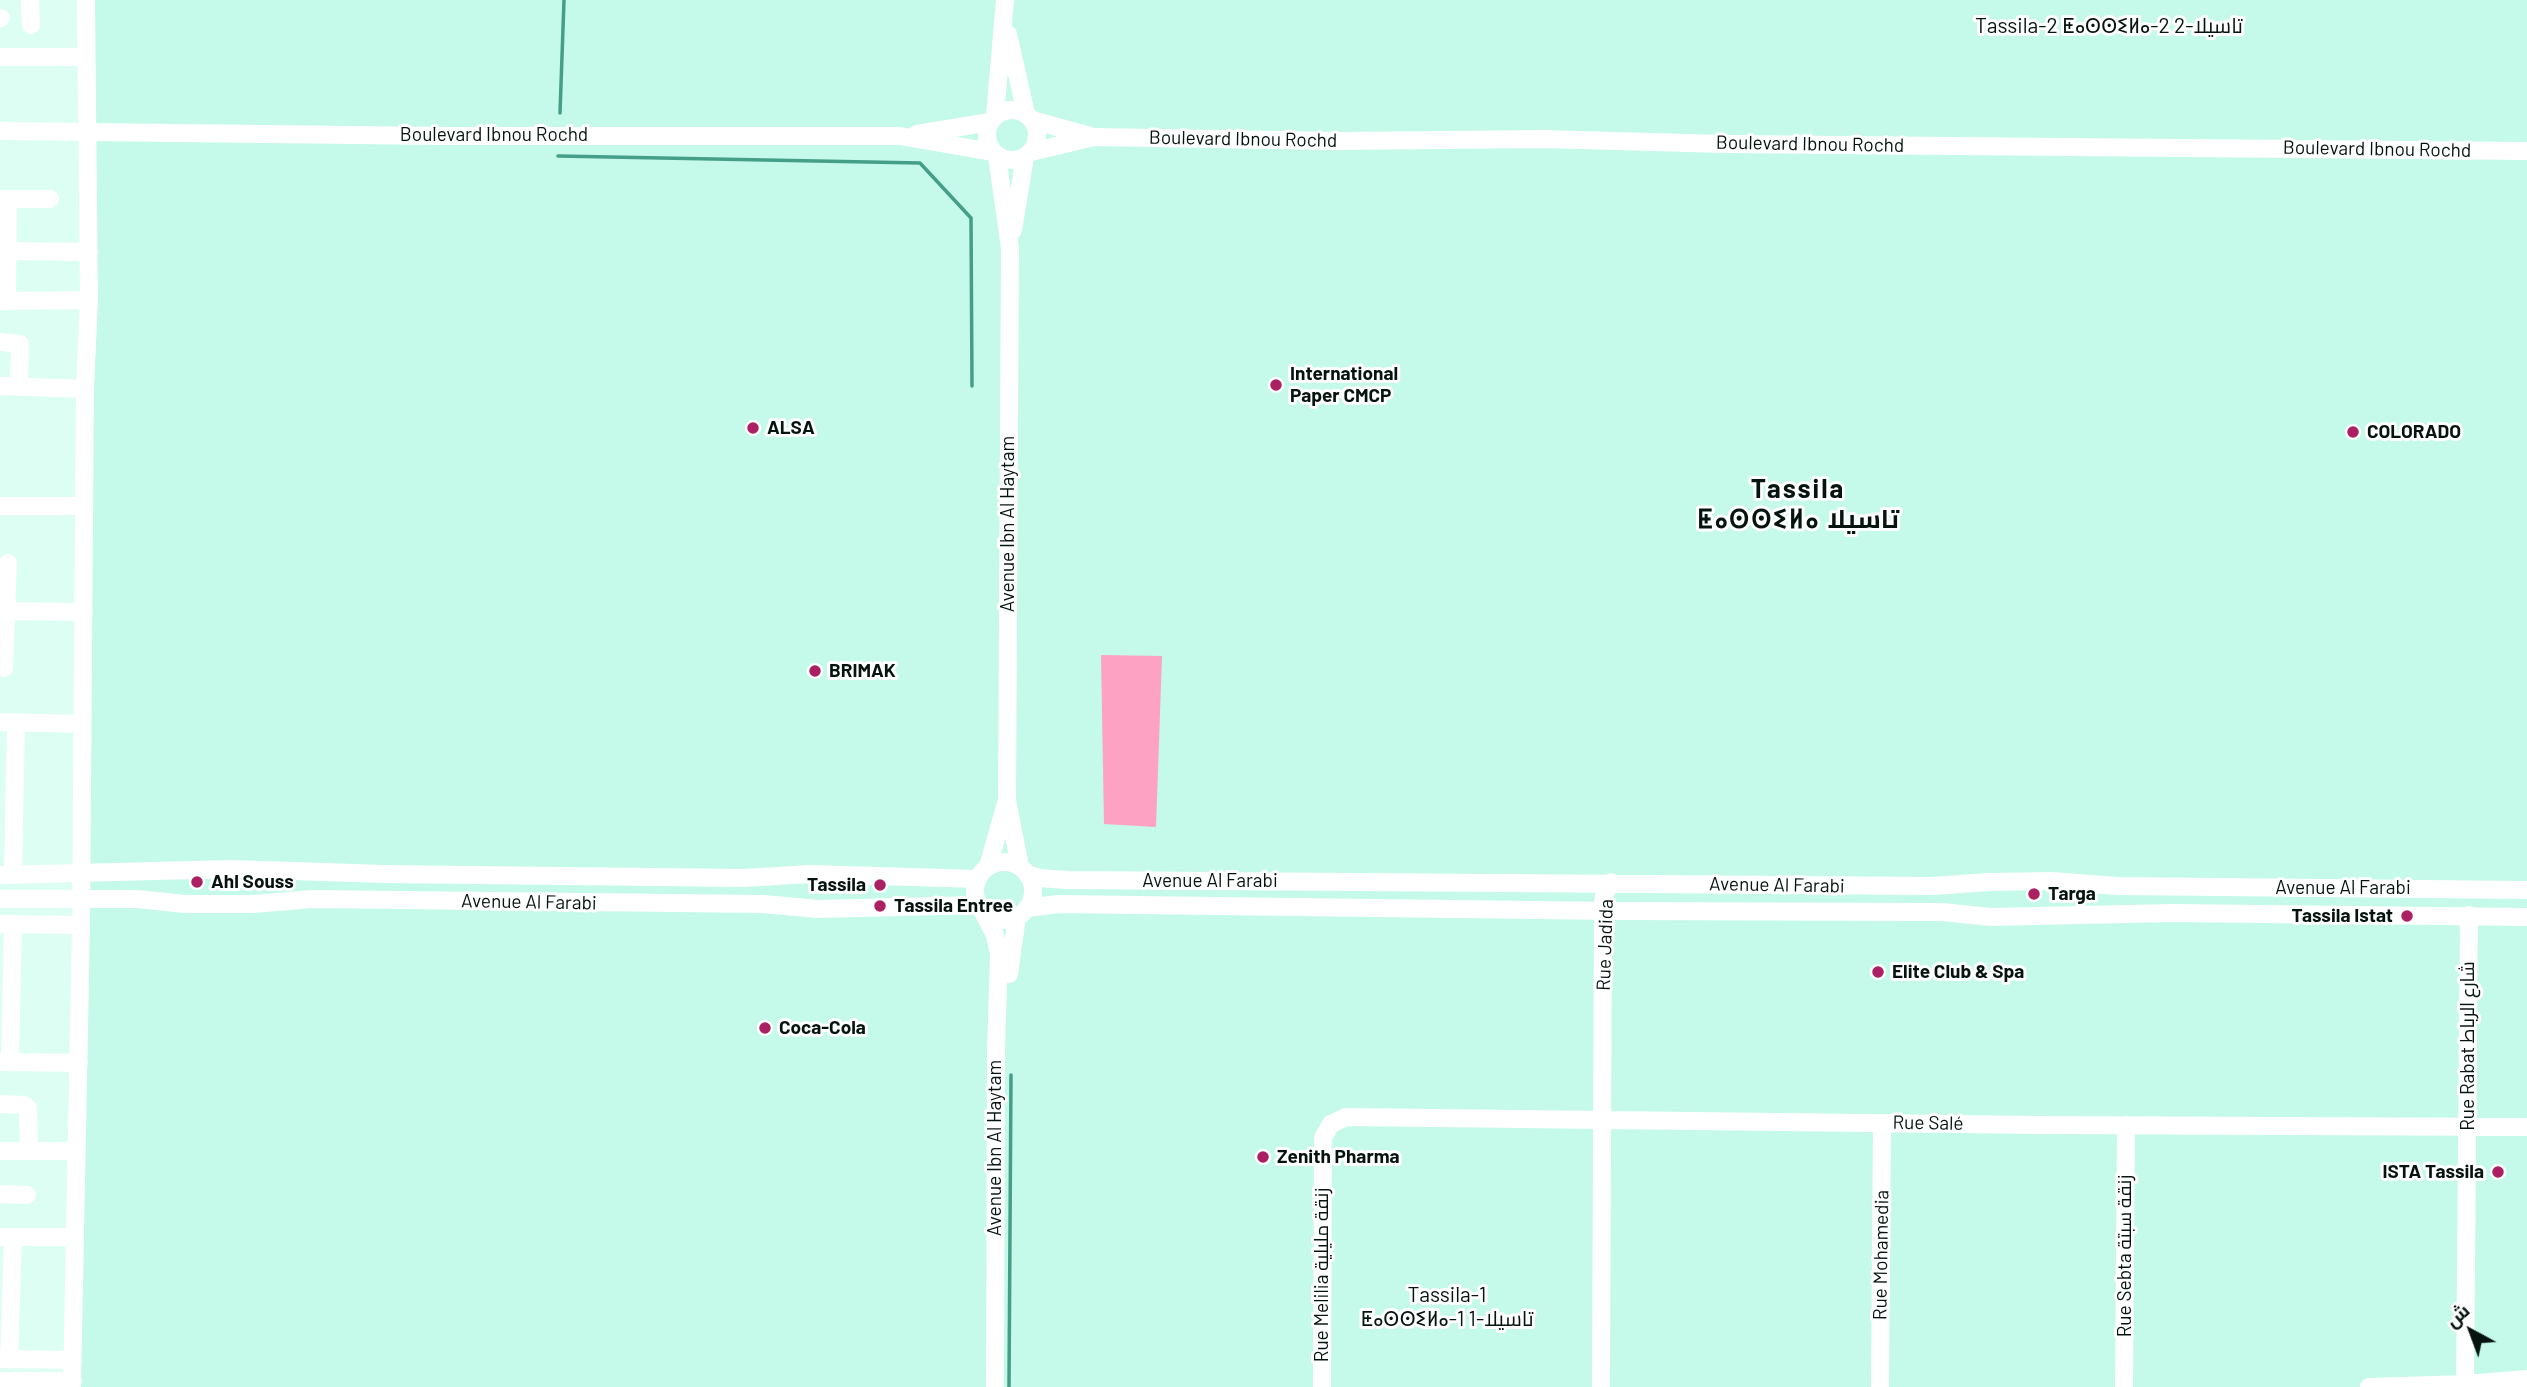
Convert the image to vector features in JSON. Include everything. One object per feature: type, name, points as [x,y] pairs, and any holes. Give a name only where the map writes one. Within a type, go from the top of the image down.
[{"type":"street","points":[[30,0],[31,24]]},
{"type":"street","points":[[0,1381],[73,1384],[82,871],[83,506],[89,300],[86,0]]},
{"type":"street","points":[[1005,0],[1005,20],[992,119],[986,138],[995,154],[1008,161],[1028,155],[1038,136],[1029,117],[1005,20]]},
{"type":"street","points":[[0,57],[85,57]]},
{"type":"street","points":[[992,119],[1010,110],[1029,117]]},
{"type":"street","name":"Boulevard Ibnou Rochd","points":[[1029,117],[1094,136],[1340,141],[1542,139],[1736,144],[2527,151]]},
{"type":"street","name":"Boulevard Ibnou Rochd","points":[[0,131],[440,136],[900,136],[992,119]]},
{"type":"street","name":"Boulevard Ibnou Rochd","points":[[900,136],[995,154]]},
{"type":"street","name":"Boulevard Ibnou Rochd","points":[[1028,155],[1094,136]]},
{"type":"street","name":"Avenue Ibn Al Haytam","points":[[995,154],[1010,248],[1007,800],[1023,871]]},
{"type":"street","name":"Avenue Ibn Al Haytam","points":[[1010,248],[1028,155]]},
{"type":"street","points":[[50,200],[4,199],[4,301],[89,300]]},
{"type":"street","points":[[4,251],[89,252]]},
{"type":"street","points":[[0,342],[19,344],[19,387]]},
{"type":"street","points":[[0,386],[85,389]]},
{"type":"street","points":[[0,506],[83,506]]},
{"type":"street","points":[[4,668],[2,611],[8,563]]},
{"type":"street","points":[[2,611],[84,612]]},
{"type":"street","points":[[6,875],[8,722],[82,724]]},
{"type":"street","name":"Avenue Ibn Al Haytam","points":[[983,873],[1007,800]]},
{"type":"street","points":[[1005,863],[1023,871],[1032,888],[1032,896],[1022,913],[999,920],[980,908],[975,886],[983,873],[1005,863]]},
{"type":"street","name":"Avenue Al Farabi","points":[[6,875],[232,869],[333,874],[743,878],[810,874],[983,873]]},
{"type":"street","name":"Avenue Al Farabi","points":[[1023,871],[1054,880],[1932,886],[2050,881],[2117,886],[2527,890]]},
{"type":"street","name":"Rue Jadida","points":[[1609,1387],[1608,911],[1604,895],[1611,882]]},
{"type":"street","name":"Avenue Al Farabi","points":[[0,899],[137,899],[185,904],[253,904],[312,899],[775,905],[818,909],[980,908]]},
{"type":"street","name":"Avenue Al Farabi","points":[[1022,913],[1058,904],[1942,912],[1991,917],[2172,913],[2527,917]]},
{"type":"street","name":"Avenue Ibn Al Haytam","points":[[980,908],[995,935],[999,954],[995,1387]]},
{"type":"street","name":"Avenue Ibn Al Haytam","points":[[1006,1387],[1007,993],[1010,952],[1022,913]]},
{"type":"street","name":"Rue Rabat شارع الرباط","points":[[2465,1386],[2469,915]]},
{"type":"street","points":[[79,1063],[5,1062],[7,925],[81,925]]},
{"type":"street","points":[[0,1104],[24,1105],[28,1108],[29,1151]]},
{"type":"street","name":"Rue Salé","points":[[1335,1128],[1340,1119],[1352,1117],[1608,1126],[2468,1131],[2527,1127]]},
{"type":"street","name":"Rue Jadida","points":[[1601,1387],[1608,1126]]},
{"type":"street","name":"Rue Melilia زنقة مليلية","points":[[1322,1387],[1323,1138],[1335,1128]]},
{"type":"street","name":"Rue Melilia زنقة مليلية","points":[[1332,1387],[1332,1139],[1335,1128]]},
{"type":"street","name":"Rue Mohamedia","points":[[1870,1387],[1877,1128]]},
{"type":"street","name":"Rue Mohamedia","points":[[1877,1128],[1880,1387]]},
{"type":"street","name":"Rue Sebta زنقة سبتة","points":[[2114,1387],[2121,1130]]},
{"type":"street","name":"Rue Sebta زنقة سبتة","points":[[2121,1130],[2124,1387]]},
{"type":"street","name":"Rue Salé","points":[[2468,1131],[2527,1137]]},
{"type":"street","points":[[0,1151],[77,1150]]},
{"type":"street","points":[[0,1194],[27,1195]]},
{"type":"street","points":[[73,1360],[4,1359],[7,1237],[74,1237]]},
{"type":"street","points":[[2369,1387],[2465,1386],[2527,1378]]},
{"type":"shaded area","points":[[94,0],[2527,0],[2527,1387],[70,1387]]},
{"type":"shaded area","points":[[1101,655],[1162,656],[1156,827],[1104,824]]},
{"type":"waterway","points":[[560,113],[564,0]]},
{"type":"waterway","points":[[558,156],[920,163],[971,218],[972,386]]},
{"type":"waterway","points":[[1009,1387],[1011,1075]]},
{"type":"place","name":"International Paper CMCP","points":[[1276,385]]},
{"type":"place","name":"ALSA","points":[[753,428]]},
{"type":"place","name":"COLORADO","points":[[2353,432]]},
{"type":"place","name":"BRIMAK","points":[[815,671]]},
{"type":"place","name":"Ahl Souss","points":[[197,882]]},
{"type":"place","name":"Tassila","points":[[880,885]]},
{"type":"place","name":"Targa","points":[[2034,894]]},
{"type":"place","name":"Tassila Entree","points":[[880,906]]},
{"type":"place","name":"Tassila Istat","points":[[2407,916]]},
{"type":"place","name":"Elite Club & Spa","points":[[1878,972]]},
{"type":"place","name":"Coca-Cola","points":[[765,1028]]},
{"type":"place","name":"Zenith Pharma","points":[[1263,1157]]},
{"type":"place","name":"ISTA Tassila","points":[[2498,1172]]},
{"type":"district","name":"Tassila-2 ⵟⴰⵙⵙⵉⵍⴰ-2 2-تاسيلا","points":[[2109,26]]},
{"type":"district","name":"Tassila ⵟⴰⵙⵙⵉⵍⴰ تاسيلا","points":[[1798,504]]},
{"type":"district","name":"Tassila-1 ⵟⴰⵙⵙⵉⵍⴰ-1 1-تاسيلا","points":[[1447,1307]]}]
